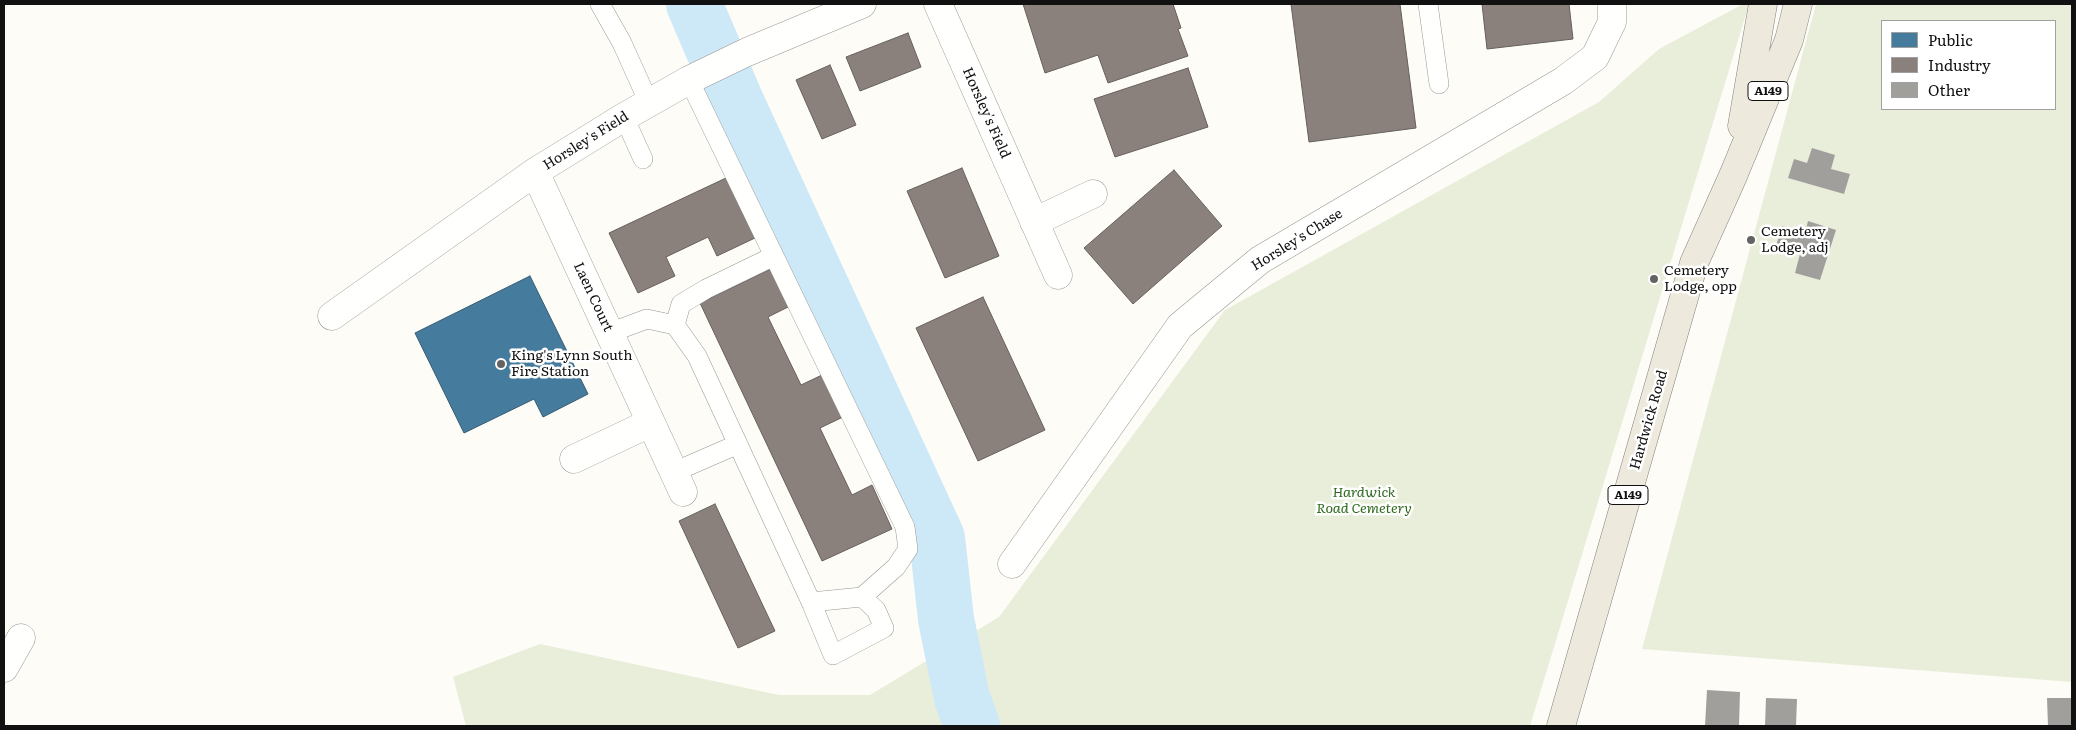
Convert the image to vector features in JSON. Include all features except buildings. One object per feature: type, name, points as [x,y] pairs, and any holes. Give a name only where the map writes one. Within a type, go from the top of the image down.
[{"type":"main road","name":"Hardwick Road","points":[[1733,176],[1763,4]]},
{"type":"main road","name":"Hardwick Road","points":[[1561,726],[1694,263],[1733,176],[1789,40],[1798,4]]},
{"type":"street","name":"Horsley's Field","points":[[332,316],[535,172],[624,117],[695,77],[747,52],[862,4]]},
{"type":"street","name":"Horsley's Field","points":[[938,4],[1058,275]]},
{"type":"street","name":"Horsley's Chase","points":[[1012,564],[1180,326],[1260,260],[1563,81],[1595,57],[1612,22],[1612,4]]},
{"type":"street","name":"Laen Court","points":[[535,172],[678,482]]},
{"type":"street","points":[[1034,222],[1093,194]]},
{"type":"street","points":[[574,459],[650,423]]},
{"type":"street","points":[[4,668],[21,638]]},
{"type":"lane","points":[[600,4],[622,43],[648,103]]},
{"type":"lane","points":[[1428,4],[1439,84]]},
{"type":"lane","points":[[695,77],[774,256],[905,526],[908,549],[896,567],[862,597],[811,602]]},
{"type":"lane","points":[[624,117],[643,159]]},
{"type":"lane","points":[[675,325],[681,304],[706,289],[774,256]]},
{"type":"lane","points":[[610,333],[647,319],[675,325],[697,356],[736,444],[811,602],[832,655],[884,628],[876,610],[862,597]]},
{"type":"lane","points":[[678,482],[736,444]]},
{"type":"green space","name":"Hardwick Road Cemetery","points":[[1743,4],[1749,4],[1530,726],[466,726],[453,677],[540,644],[779,695],[870,695],[999,617],[1225,310],[1599,102],[1659,49]]},
{"type":"green space","points":[[1816,4],[2072,4],[2072,682],[1642,649]]},
{"type":"waterway","points":[[694,4],[736,102],[937,538],[946,619],[962,698],[972,726]]},
{"type":"place","name":"Cemetery Lodge, adj","points":[[1751,240]]},
{"type":"place","name":"Cemetery Lodge, opp","points":[[1654,279]]},
{"type":"place","name":"King's Lynn South Fire Station","points":[[501,364]]}]
